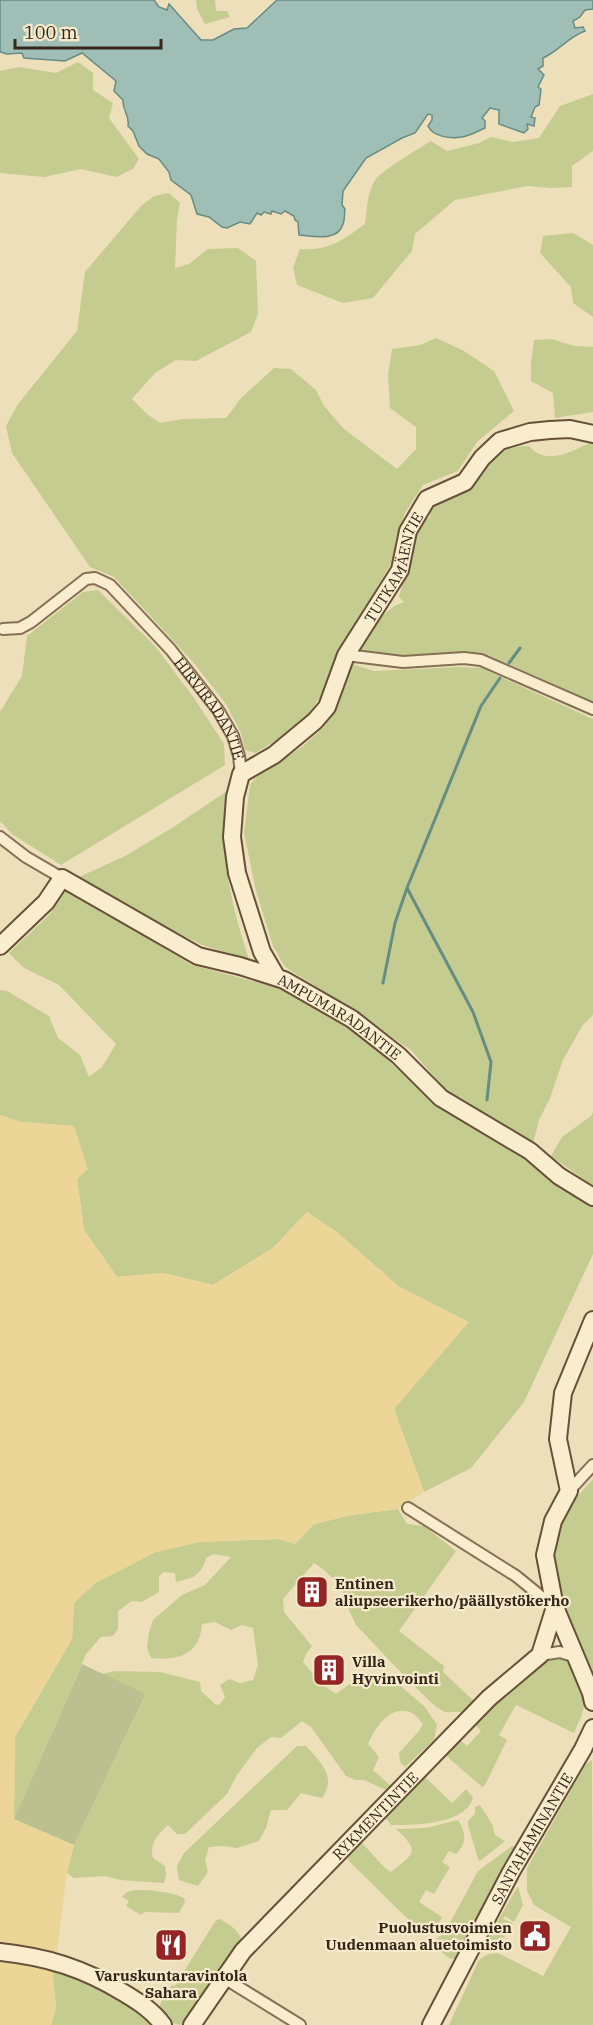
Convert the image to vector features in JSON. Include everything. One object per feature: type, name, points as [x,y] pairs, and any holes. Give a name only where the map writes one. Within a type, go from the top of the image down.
[{"type":"street","name":"TUTKAMÄENTIE","points":[[241,774],[274,755],[315,721],[327,707],[346,655],[400,570],[408,531],[427,499],[465,482],[482,458],[500,441],[530,432],[550,430],[570,429],[593,434]]},
{"type":"street","name":"HIRVIRADANTIE","points":[[3,629],[20,628],[31,622],[86,579],[95,578],[110,585],[171,650],[218,710],[233,736],[241,774],[235,796],[232,837],[237,873],[262,952],[276,976]]},
{"type":"street","points":[[346,655],[403,662],[465,658],[481,660],[593,709]]},
{"type":"street","points":[[0,837],[26,857],[62,878],[46,902],[0,946]]},
{"type":"street","name":"AMPUMARADANTIE","points":[[62,878],[198,956],[276,976],[352,1019],[398,1055],[441,1098],[530,1151],[559,1176],[593,1197]]},
{"type":"street","points":[[569,1491],[558,1439],[564,1393],[593,1320]]},
{"type":"street","points":[[593,1465],[569,1491],[553,1521],[545,1555],[555,1607],[593,1702]]},
{"type":"street","points":[[408,1508],[516,1576],[555,1607]]},
{"type":"street","points":[[555,1607],[540,1655],[560,1652],[576,1657]]},
{"type":"street","name":"RYKMENTINTIE","points":[[192,2025],[243,1951],[489,1698],[540,1655]]},
{"type":"street","name":"SANTAHAMINANTIE","points":[[431,2025],[512,1872],[590,1748],[593,1728]]},
{"type":"street","points":[[0,1952],[42,1958],[99,1977],[155,2014],[164,2025]]},
{"type":"street","points":[[224,1978],[300,2025]]},
{"type":"green space","points":[[196,0],[215,0],[216,11],[227,11],[230,17],[205,24],[197,9]]},
{"type":"green space","points":[[78,62],[93,73],[93,90],[113,103],[109,118],[139,159],[133,169],[116,177],[81,169],[44,177],[0,173],[0,71],[19,67],[56,73]]},
{"type":"green space","points":[[593,94],[593,151],[572,166],[572,187],[528,186],[455,200],[415,234],[412,251],[373,298],[343,303],[297,285],[293,268],[300,249],[328,246],[365,224],[373,184],[380,175],[402,159],[431,141],[447,151],[479,143],[491,137],[513,142],[539,138],[560,106]]},
{"type":"green space","points":[[169,193],[180,203],[175,268],[189,264],[208,249],[238,248],[256,261],[258,314],[251,332],[196,361],[176,360],[155,373],[132,399],[160,423],[183,419],[226,418],[242,397],[274,368],[291,369],[316,390],[324,406],[344,429],[397,469],[416,449],[416,427],[390,408],[388,374],[392,349],[420,345],[436,338],[464,351],[494,371],[514,411],[477,442],[458,471],[423,485],[405,513],[396,538],[392,562],[346,640],[325,689],[308,715],[256,753],[245,750],[241,733],[226,704],[193,662],[114,577],[90,567],[12,453],[6,426],[18,404],[77,331],[85,272],[141,206],[154,196]]},
{"type":"green space","points":[[573,233],[593,245],[593,317],[573,303],[571,287],[540,253],[543,236]]},
{"type":"green space","points":[[551,339],[574,346],[593,347],[593,412],[555,418],[553,393],[531,381],[534,340]]},
{"type":"green space","points":[[593,443],[593,702],[488,655],[441,653],[406,657],[359,650],[360,645],[379,619],[390,609],[404,602],[399,597],[416,530],[430,517],[429,508],[433,504],[472,486],[494,459],[508,449],[529,446],[536,452],[551,456],[566,453]]},
{"type":"green space","points":[[98,590],[155,646],[194,698],[224,744],[225,765],[61,865],[12,834],[0,821],[0,712],[22,676],[27,636],[83,592]]},
{"type":"green space","points":[[352,664],[374,671],[481,668],[593,719],[593,1015],[582,1026],[563,1060],[550,1098],[539,1120],[533,1144],[447,1092],[412,1051],[358,1013],[285,967],[273,946],[256,891],[244,833],[250,785],[259,774],[303,746],[323,728],[338,707]]},
{"type":"green space","points":[[230,789],[224,830],[225,852],[232,897],[249,959],[202,945],[77,878],[125,856]]},
{"type":"green space","points":[[65,889],[192,965],[282,989],[340,1022],[429,1097],[463,1122],[525,1158],[552,1181],[593,1207],[593,1254],[524,1402],[471,1468],[424,1492],[394,1409],[468,1322],[398,1286],[338,1233],[307,1212],[273,1248],[213,1285],[163,1273],[117,1277],[84,1230],[77,1179],[74,1126],[21,1122],[0,1115],[0,990],[7,991],[49,1016],[58,1038],[80,1055],[89,1077],[102,1067],[116,1044],[59,985],[24,968],[9,953],[51,913]]},
{"type":"green space","points":[[593,1112],[593,1186],[551,1156],[562,1137],[591,1116]]},
{"type":"green space","points":[[593,1479],[593,1680],[568,1624],[552,1560],[555,1533],[566,1509]]},
{"type":"green space","points":[[398,1509],[407,1524],[424,1526],[456,1551],[399,1631],[444,1666],[443,1672],[476,1703],[466,1712],[445,1712],[436,1707],[411,1683],[356,1625],[341,1586],[314,1563],[283,1599],[284,1612],[312,1646],[303,1662],[322,1684],[336,1694],[351,1683],[365,1680],[395,1681],[425,1707],[437,1725],[434,1740],[405,1767],[400,1762],[399,1753],[423,1724],[413,1714],[397,1711],[390,1714],[379,1725],[368,1744],[379,1757],[373,1770],[391,1786],[388,1791],[364,1780],[346,1776],[311,1727],[302,1721],[281,1738],[271,1737],[257,1748],[237,1775],[227,1794],[185,1834],[177,1834],[168,1825],[161,1832],[153,1844],[152,1853],[153,1858],[165,1866],[164,1883],[120,1880],[105,1876],[74,1878],[67,1873],[74,1845],[146,1695],[102,1674],[115,1671],[160,1672],[200,1682],[201,1691],[216,1705],[220,1704],[225,1697],[220,1685],[229,1679],[240,1683],[253,1680],[258,1665],[253,1628],[242,1625],[231,1630],[215,1622],[202,1624],[197,1643],[186,1654],[178,1657],[151,1658],[147,1648],[153,1620],[182,1595],[205,1585],[231,1557],[214,1554],[206,1558],[202,1569],[196,1575],[187,1579],[176,1582],[175,1573],[164,1572],[159,1576],[159,1592],[142,1602],[132,1601],[118,1611],[118,1629],[113,1636],[101,1637],[86,1654],[14,1819],[15,1737],[72,1639],[74,1603],[95,1583],[156,1552],[199,1542],[279,1539],[295,1544],[314,1524],[352,1515]]},
{"type":"green space","points":[[550,1658],[564,1660],[571,1666],[582,1690],[583,1709],[574,1733],[516,1705],[499,1735],[507,1740],[482,1787],[442,1752],[455,1736],[467,1746],[481,1731],[470,1720],[541,1661]]},
{"type":"green space","points":[[82,1664],[146,1694],[74,1845],[14,1819]]},
{"type":"green space","points":[[297,1746],[306,1746],[325,1770],[328,1783],[322,1798],[301,1793],[287,1810],[271,1810],[266,1828],[259,1841],[237,1848],[209,1847],[205,1860],[208,1872],[198,1886],[179,1880],[177,1866],[184,1853]]},
{"type":"green space","points":[[592,1760],[593,2025],[449,2025],[479,1960],[488,1954],[498,1953],[543,1976],[571,1927],[534,1905],[527,1891],[527,1868],[586,1764]]},
{"type":"green space","points":[[422,1774],[452,1803],[466,1789],[473,1797],[469,1806],[461,1813],[438,1822],[391,1825],[385,1817],[387,1808]]},
{"type":"green space","points":[[480,1805],[492,1824],[495,1835],[505,1841],[480,1861],[468,1821],[475,1814],[475,1807]]},
{"type":"green space","points":[[458,1820],[464,1834],[462,1846],[456,1854],[449,1851],[442,1862],[450,1867],[434,1894],[426,1890],[419,1902],[442,1917],[437,1927],[426,1933],[420,1931],[348,1860],[347,1852],[358,1842],[362,1843],[391,1872],[412,1852],[409,1843],[396,1829],[426,1828]]},
{"type":"green space","points":[[512,1846],[516,1847],[458,1959],[450,1958],[434,1941],[445,1932],[478,1871]]},
{"type":"green space","points":[[518,1886],[523,1905],[514,1922],[505,1916],[503,1919],[513,1923],[507,1934],[498,1942],[482,1948]]},
{"type":"green space","points":[[135,1890],[172,1894],[184,1898],[185,1902],[179,1913],[145,1912],[141,1915],[126,1906],[129,1901],[122,1897],[127,1892]]},
{"type":"green space","points":[[220,1919],[236,1931],[242,1941],[186,2025],[168,2021],[160,2012],[161,2001],[172,1985],[175,1986],[216,1920]]},
{"type":"green space","points":[[52,1966],[128,2000],[157,2025],[51,2025],[56,2008]]},
{"type":"sand","points":[[0,1115],[21,1122],[74,1126],[88,1169],[77,1179],[84,1230],[117,1277],[163,1273],[213,1285],[273,1248],[307,1212],[338,1233],[398,1286],[469,1322],[394,1409],[424,1492],[398,1509],[352,1515],[314,1524],[295,1544],[279,1539],[199,1542],[156,1552],[95,1583],[74,1603],[72,1639],[15,1737],[14,1819],[74,1845],[67,1873],[57,1951],[52,1966],[56,2008],[51,2025],[0,2025]]},
{"type":"water","points":[[0,0],[154,0],[159,7],[167,10],[169,4],[201,40],[213,40],[234,29],[247,28],[277,0],[593,0],[593,9],[585,10],[573,21],[575,28],[583,27],[585,31],[543,58],[543,66],[538,69],[544,75],[538,87],[541,89],[539,105],[535,107],[531,117],[535,118],[534,126],[527,124],[528,129],[524,133],[499,124],[499,110],[490,108],[482,118],[485,121],[485,128],[471,135],[458,138],[448,137],[430,130],[428,126],[432,115],[428,114],[415,133],[366,158],[343,191],[344,222],[340,230],[331,236],[318,237],[299,235],[298,222],[294,216],[285,211],[281,214],[272,211],[271,214],[257,213],[250,224],[240,222],[227,228],[209,217],[197,214],[191,195],[171,180],[169,172],[159,159],[147,154],[139,146],[133,131],[128,126],[123,100],[114,91],[116,81],[82,53],[65,61],[24,58],[22,53],[0,52]]},
{"type":"waterway","points":[[509,663],[520,648]]},
{"type":"waterway","points":[[383,983],[395,923],[407,888],[481,706],[500,678]]},
{"type":"waterway","points":[[407,888],[473,1012],[491,1062],[487,1100]]},
{"type":"place","name":"Entinen aliupseerikerho/päällystökerho","points":[[312,1592]]},
{"type":"place","name":"Villa Hyvinvointi","points":[[329,1670]]},
{"type":"place","name":"Puolustusvoimien Uudenmaan aluetoimisto","points":[[535,1936]]},
{"type":"place","name":"Varuskuntaravintola Sahara","points":[[171,1945]]}]
